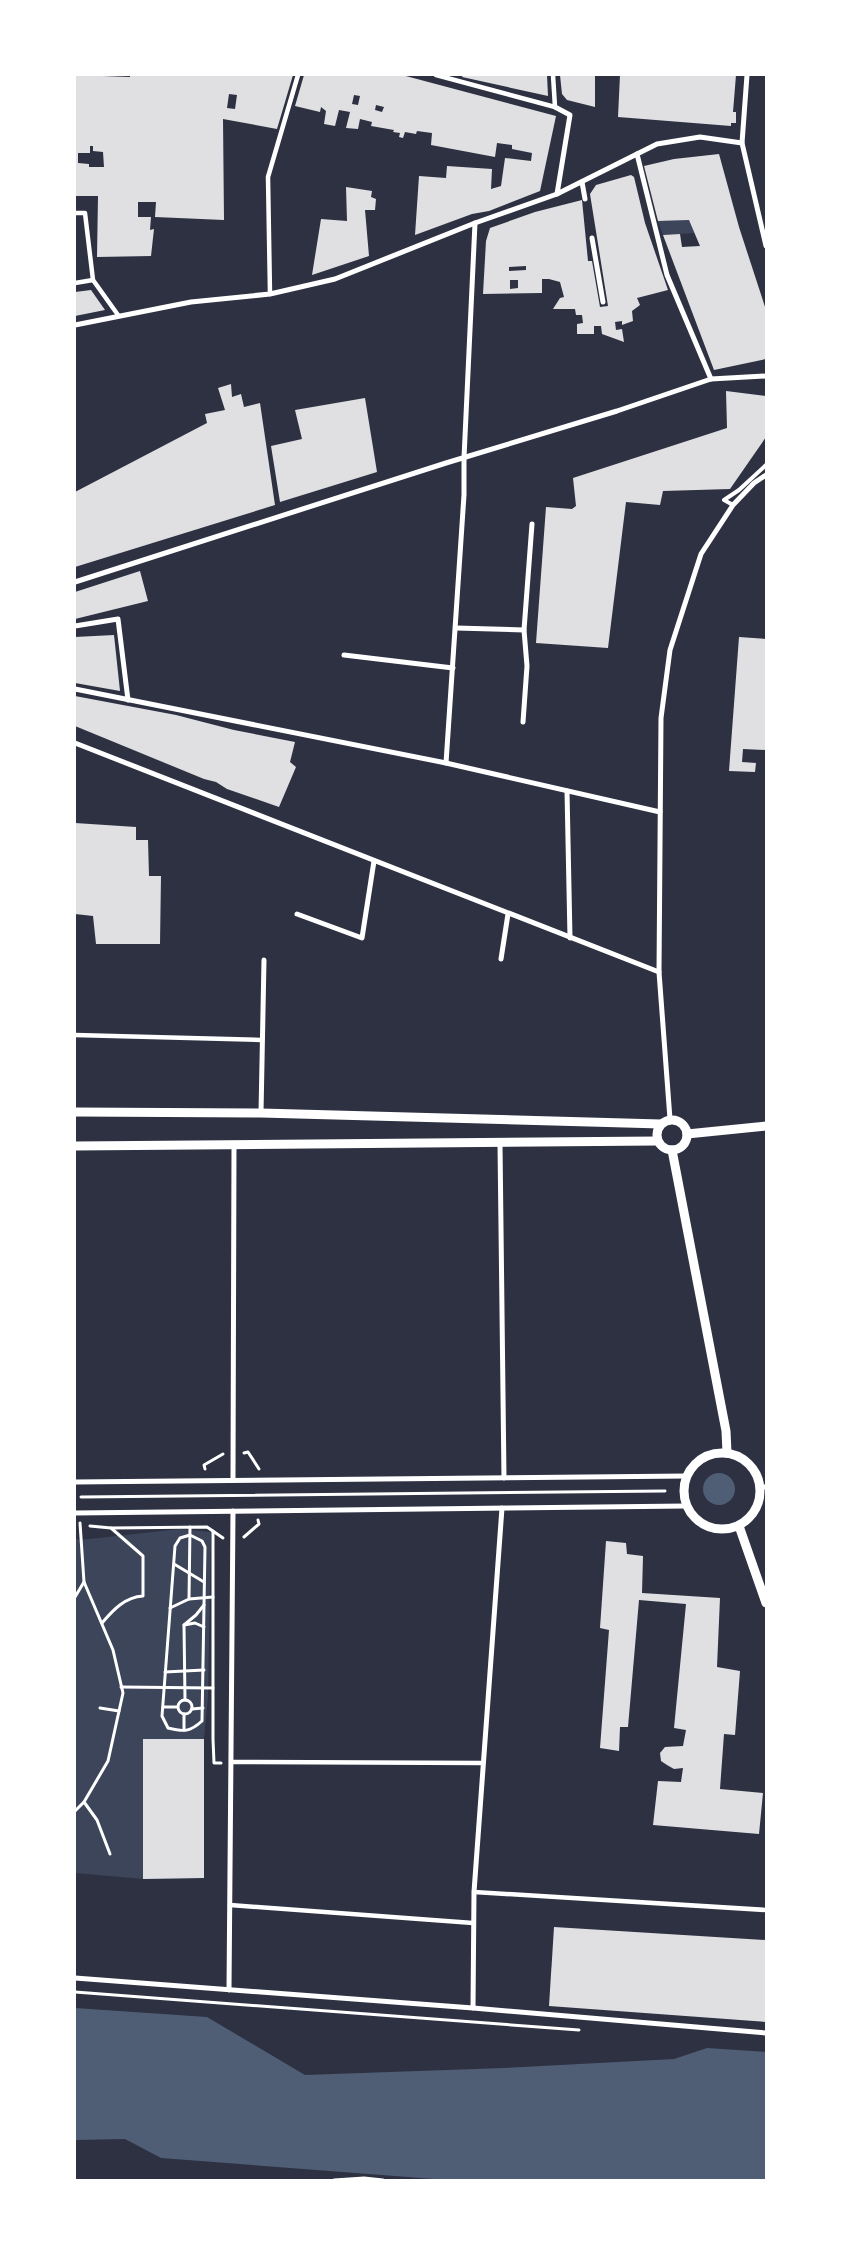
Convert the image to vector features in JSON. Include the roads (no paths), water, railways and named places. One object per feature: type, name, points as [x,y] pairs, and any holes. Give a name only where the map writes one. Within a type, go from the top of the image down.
[{"type":"street","points":[[270,294],[268,177],[298,75]]},
{"type":"street","points":[[436,75],[555,107],[570,115],[557,194]]},
{"type":"street","points":[[553,75],[555,107]]},
{"type":"street","points":[[746,75],[742,142],[766,246]]},
{"type":"street","points":[[75,325],[191,302],[270,294],[335,280],[475,223],[557,194],[657,144],[700,137],[742,142]]},
{"type":"street","points":[[637,154],[668,275],[711,379]]},
{"type":"street","points":[[582,182],[585,199]]},
{"type":"street","points":[[75,213],[85,213],[92,280],[118,315]]},
{"type":"street","points":[[446,763],[464,494],[475,223]]},
{"type":"street","points":[[592,238],[603,302]]},
{"type":"street","points":[[75,283],[92,280]]},
{"type":"street","points":[[75,582],[617,411],[711,379],[766,376]]},
{"type":"street","points":[[670,1119],[659,972],[661,718],[670,650],[701,554],[733,505],[754,483],[766,475]]},
{"type":"street","points":[[523,722],[527,666],[524,630],[532,524]]},
{"type":"street","points":[[75,626],[118,620],[128,700]]},
{"type":"street","points":[[456,628],[524,630]]},
{"type":"street","points":[[344,655],[453,668]]},
{"type":"street","points":[[75,689],[446,763],[660,812]]},
{"type":"street","points":[[75,743],[659,972]]},
{"type":"street","points":[[566,790],[570,938]]},
{"type":"street","points":[[297,914],[362,938],[374,861]]},
{"type":"street","points":[[501,959],[508,914]]},
{"type":"street","points":[[261,1112],[264,960]]},
{"type":"street","points":[[75,1035],[261,1040]]},
{"type":"street","points":[[75,1112],[261,1112],[661,1124],[670,1119],[680,1121],[683,1125],[687,1134],[684,1144],[672,1150],[661,1146],[657,1141],[656,1133],[661,1124]]},
{"type":"street","points":[[687,1134],[766,1126]]},
{"type":"street","points":[[75,1146],[500,1144],[657,1141]]},
{"type":"street","points":[[500,1144],[504,1478]]},
{"type":"street","points":[[233,1480],[234,1146]]},
{"type":"street","points":[[672,1150],[726,1431],[728,1453]]},
{"type":"street","points":[[728,1453],[750,1464],[763,1487],[756,1510],[749,1519],[739,1526],[727,1530],[714,1529],[702,1525],[693,1517],[686,1506],[684,1491],[687,1476],[692,1468],[708,1456],[728,1453]]},
{"type":"street","points":[[75,1482],[687,1476]]},
{"type":"street","points":[[78,1513],[686,1506]]},
{"type":"street","points":[[473,2008],[474,1892],[502,1508]]},
{"type":"street","points":[[229,1990],[233,1511]]},
{"type":"street","points":[[739,1526],[766,1603]]},
{"type":"street","points":[[232,1762],[483,1763]]},
{"type":"street","points":[[474,1892],[766,1910]]},
{"type":"street","points":[[230,1906],[473,1923]]},
{"type":"street","points":[[75,1978],[473,2008],[766,2034]]},
{"type":"lane","points":[[733,505],[724,500],[740,490],[766,465]]}]
